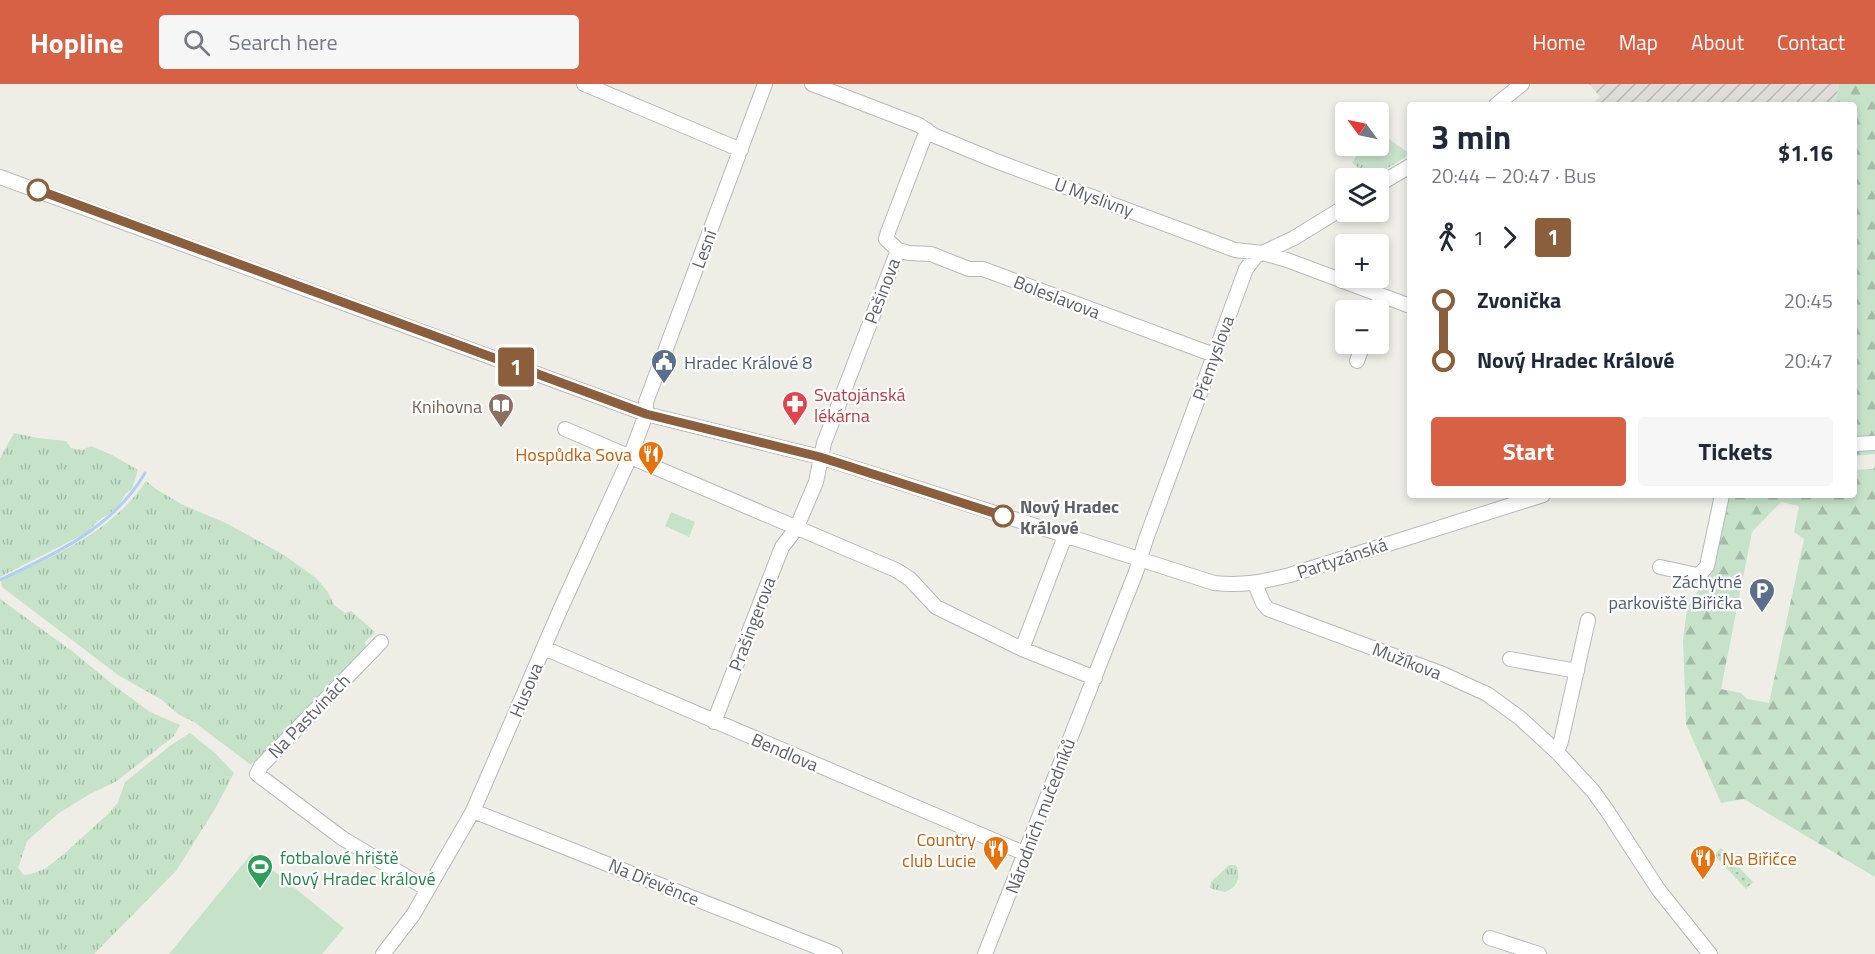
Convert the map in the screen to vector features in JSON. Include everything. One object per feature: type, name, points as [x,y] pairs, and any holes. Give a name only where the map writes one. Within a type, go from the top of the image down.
[{"type":"street","points":[[584,84],[741,150]]},
{"type":"street","name":"Lesní","points":[[646,414],[646,402],[765,84]]},
{"type":"street","name":"U Myslivny","points":[[812,84],[919,125],[933,135],[996,161],[1224,246],[1287,260],[1407,305]]},
{"type":"street","points":[[1500,102],[1522,84]]},
{"type":"street","name":"Pešinova","points":[[796,528],[816,482],[820,457],[898,250],[886,239],[927,130]]},
{"type":"street","points":[[1389,178],[1407,168]]},
{"type":"street","name":"Partyzánská","points":[[0,177],[646,414],[820,457],[1214,583],[1255,584],[1290,575],[1534,498]]},
{"type":"street","name":"Přemyslova","points":[[1139,559],[1250,261],[1335,213]]},
{"type":"street","name":"Boleslavova","points":[[898,250],[931,255],[969,269],[983,269],[1214,355]]},
{"type":"street","points":[[1380,300],[1381,296]]},
{"type":"street","points":[[1357,361],[1359,354]]},
{"type":"street","name":"Husova","points":[[383,954],[413,915],[473,811],[630,456],[646,414]]},
{"type":"street","points":[[566,429],[896,570],[910,579],[936,607],[1022,650],[1095,678]]},
{"type":"street","points":[[1857,444],[1875,443]]},
{"type":"street","points":[[1660,567],[1697,575],[1702,572],[1707,566],[1721,498]]},
{"type":"street","name":"Prašingerova","points":[[714,722],[782,547],[796,528]]},
{"type":"street","points":[[1022,650],[1065,536]]},
{"type":"street","name":"Národních mučedníků","points":[[985,954],[1095,678],[1139,559]]},
{"type":"street","name":"Mužíkova","points":[[1255,584],[1268,609],[1443,674],[1487,694],[1520,718],[1557,752],[1593,791],[1658,889],[1710,954]]},
{"type":"street","points":[[1557,752],[1588,620]]},
{"type":"street","name":"Na Pastvinách","points":[[381,642],[261,766],[256,774],[342,838],[427,889]]},
{"type":"street","name":"Bendlova","points":[[544,648],[1026,854]]},
{"type":"street","points":[[1510,659],[1577,671]]},
{"type":"street","name":"Na Dřevěnce","points":[[473,811],[836,954]]},
{"type":"street","points":[[1490,938],[1539,954]]},
{"type":"shaded area","points":[[1589,84],[1839,84],[1836,102],[1594,102],[1600,97]]},
{"type":"green space","points":[[1839,84],[1875,84],[1875,454],[1857,456],[1857,102],[1836,102]]},
{"type":"green space","points":[[1389,139],[1407,152],[1407,156],[1388,168],[1359,168],[1352,163],[1357,156],[1389,156]]},
{"type":"green space","points":[[14,433],[66,441],[71,448],[82,450],[91,446],[138,470],[132,489],[116,508],[98,521],[90,531],[0,577],[0,458]]},
{"type":"green space","points":[[1875,467],[1875,877],[1744,799],[1721,803],[1686,724],[1683,640],[1687,609],[1710,570],[1724,498],[1857,498],[1857,470]],"holes":[[[1781,502],[1799,506],[1794,532],[1804,539],[1769,703],[1747,699],[1741,693],[1721,689],[1752,532]]]},
{"type":"green space","points":[[146,481],[183,505],[226,523],[284,555],[316,578],[328,592],[334,605],[345,613],[351,611],[375,632],[365,642],[366,648],[251,765],[194,722],[178,714],[162,700],[118,675],[2,587],[1,580],[61,552],[100,528],[132,499]]},
{"type":"green space","points":[[671,512],[695,522],[689,537],[665,526]]},
{"type":"green space","points":[[0,599],[150,712],[180,725],[174,736],[117,781],[59,813],[27,841],[18,868],[24,875],[45,869],[64,854],[109,813],[118,802],[125,782],[171,745],[190,733],[215,753],[234,773],[215,809],[176,871],[94,954],[0,954]]},
{"type":"green space","points":[[1721,848],[1753,882],[1746,889],[1714,855]]},
{"type":"green space","name":"fotbalové hřiště Nový Hradec králové","points":[[252,853],[344,928],[322,954],[169,954]]},
{"type":"green space","points":[[1229,865],[1237,867],[1238,879],[1235,885],[1225,892],[1212,889],[1211,882]]},
{"type":"waterway","points":[[0,580],[61,549],[100,524],[117,509],[145,473]]},
{"type":"bus line","name":"1","points":[[38,190],[646,414],[820,457],[1003,516]]},
{"type":"place","name":"Hradec Králové 8","points":[[664,385]]},
{"type":"place","name":"Svatojánská lékárna","points":[[795,427]]},
{"type":"place","name":"Knihovna","points":[[501,429]]},
{"type":"place","name":"Hospůdka Sova","points":[[651,477]]},
{"type":"place","name":"Nový Hradec Králové","points":[[1003,516]]},
{"type":"place","name":"Záchytné parkoviště Biřička","points":[[1762,614]]},
{"type":"place","name":"Country club Lucie","points":[[996,872]]},
{"type":"place","name":"Na Biřičce","points":[[1703,881]]},
{"type":"place","name":"fotbalové hřiště Nový Hradec králové","points":[[260,890]]}]
